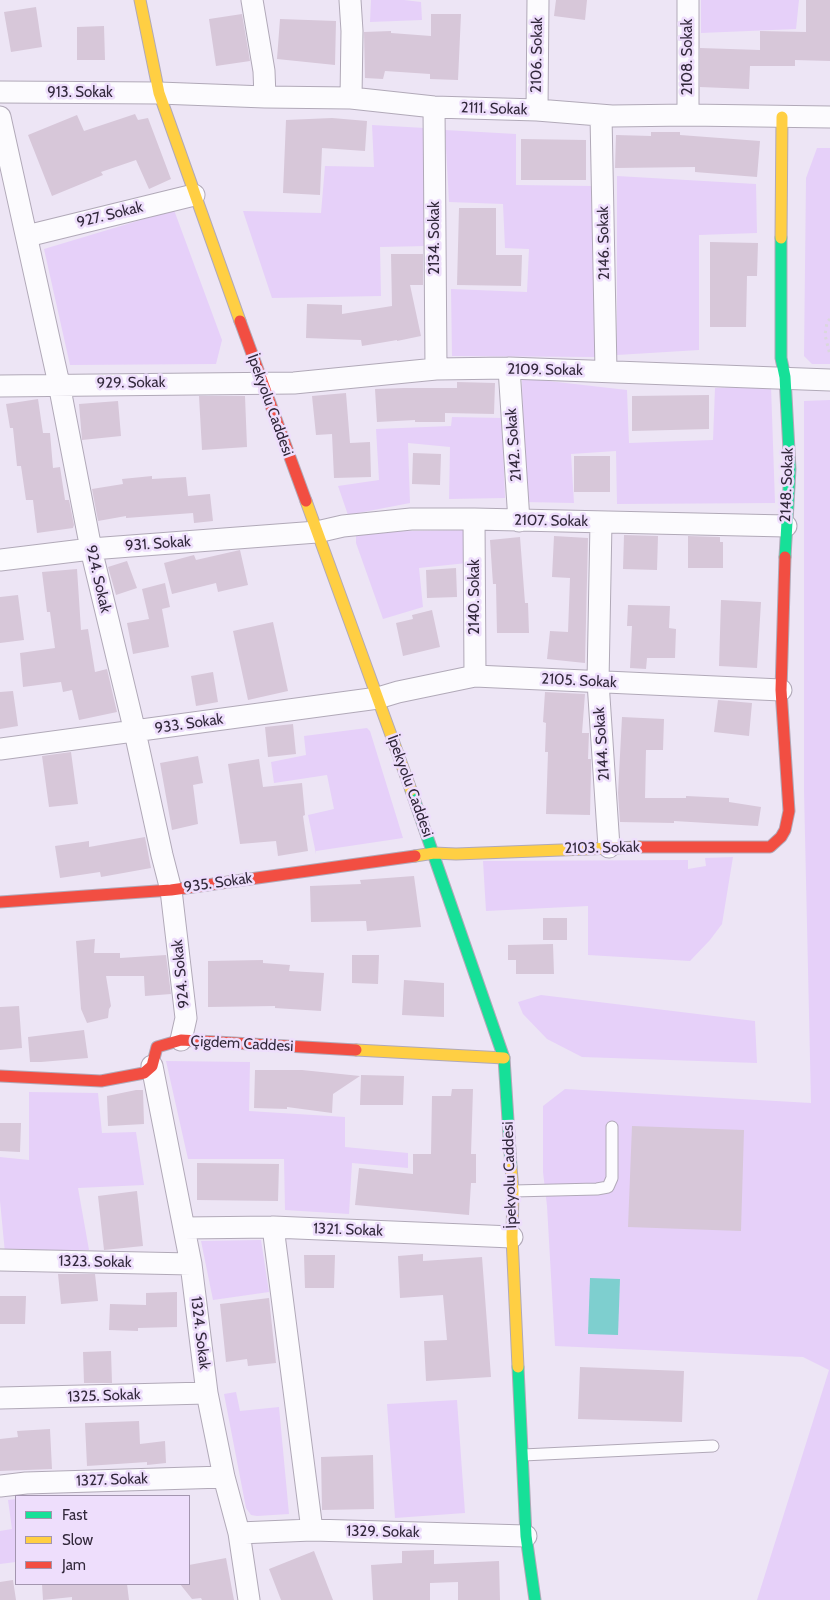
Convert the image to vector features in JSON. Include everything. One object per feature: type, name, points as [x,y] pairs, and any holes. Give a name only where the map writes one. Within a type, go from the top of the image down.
[{"type":"street","name":"İpekyolu Caddesi","points":[[140,0],[159,93],[194,195],[434,853],[504,1058],[513,1190],[512,1236],[526,1536],[535,1600]]},
{"type":"street","points":[[252,0],[264,71],[265,98]]},
{"type":"street","points":[[350,0],[352,31],[350,98]]},
{"type":"street","name":"2106. Sokak","points":[[537,110],[538,0]]},
{"type":"street","name":"2108. Sokak","points":[[688,0],[688,114]]},
{"type":"street","name":"913. Sokak","points":[[0,92],[159,93]]},
{"type":"street","name":"2111. Sokak","points":[[159,93],[265,98],[350,98],[434,107],[537,110],[601,116],[688,114],[830,117]]},
{"type":"street","name":"2134. Sokak","points":[[434,107],[436,369]]},
{"type":"street","name":"2146. Sokak","points":[[601,116],[606,371]]},
{"type":"street","name":"924. Sokak","points":[[0,117],[59,384],[91,549],[171,890],[186,1018],[181,1040]]},
{"type":"street","name":"2148. Sokak","points":[[770,847],[781,837],[785,830],[789,811],[781,690],[786,526],[790,468],[785,377],[781,358],[782,117]]},
{"type":"street","name":"927. Sokak","points":[[27,236],[194,195]]},
{"type":"street","name":"2109. Sokak","points":[[261,382],[294,383],[436,369],[509,368],[830,380]]},
{"type":"street","name":"2142. Sokak","points":[[509,368],[519,521]]},
{"type":"street","name":"929. Sokak","points":[[0,386],[261,382]]},
{"type":"street","name":"2107. Sokak","points":[[317,532],[343,526],[411,519],[786,526]]},
{"type":"street","name":"2140. Sokak","points":[[474,519],[475,676]]},
{"type":"street","name":"2144. Sokak","points":[[601,522],[598,682],[609,846]]},
{"type":"street","name":"931. Sokak","points":[[0,560],[91,549],[317,532]]},
{"type":"street","name":"2105. Sokak","points":[[378,698],[475,676],[781,690]]},
{"type":"street","name":"933. Sokak","points":[[0,749],[378,698]]},
{"type":"street","name":"2103. Sokak","points":[[434,853],[456,854],[609,846],[770,847]]},
{"type":"street","name":"935. Sokak","points":[[0,902],[171,890],[434,853]]},
{"type":"street","name":"Çigdem Caddesi","points":[[152,1066],[157,1047],[181,1040],[504,1058]]},
{"type":"street","points":[[0,1076],[101,1081],[144,1074],[152,1066]]},
{"type":"street","name":"1324. Sokak","points":[[152,1066],[191,1264],[207,1393],[224,1477],[239,1533],[250,1600]]},
{"type":"street","points":[[274,1227],[312,1530]]},
{"type":"street","name":"1321. Sokak","points":[[184,1228],[274,1227],[512,1236]]},
{"type":"street","name":"1323. Sokak","points":[[0,1260],[191,1264]]},
{"type":"street","name":"1325. Sokak","points":[[0,1398],[207,1393]]},
{"type":"street","name":"1327. Sokak","points":[[0,1486],[26,1483],[224,1477]]},
{"type":"street","name":"1329. Sokak","points":[[239,1533],[312,1530],[526,1536]]},
{"type":"lane","points":[[513,1190],[597,1189],[608,1187],[612,1178],[612,1128]]},
{"type":"lane","points":[[523,1455],[713,1446]]},
{"type":"path","points":[[830,319],[827,322],[825,335],[830,354]]},
{"type":"shaded area","points":[[371,0],[421,2],[422,20],[370,22]]},
{"type":"shaded area","points":[[701,0],[799,0],[796,29],[701,33]]},
{"type":"shaded area","points":[[372,125],[425,128],[426,246],[380,247],[381,296],[272,298],[243,211],[321,213],[325,166],[374,167]]},
{"type":"shaded area","points":[[445,130],[516,134],[516,185],[593,186],[595,357],[452,356],[451,289],[527,292],[529,249],[505,248],[503,204],[449,202]]},
{"type":"shaded area","points":[[817,148],[830,148],[830,364],[812,364],[804,356],[806,178]]},
{"type":"shaded area","points":[[617,176],[756,184],[757,233],[699,235],[699,350],[617,355]]},
{"type":"shaded area","points":[[174,210],[222,340],[216,364],[70,365],[44,249]]},
{"type":"shaded area","points":[[522,378],[627,390],[629,443],[713,440],[715,388],[771,386],[775,503],[617,504],[616,451],[571,454],[574,503],[524,502]]},
{"type":"shaded area","points":[[830,400],[830,1600],[757,1600],[829,1370],[803,1357],[555,1346],[547,1206],[543,1172],[543,1106],[565,1089],[811,1103],[804,791],[804,401]]},
{"type":"shaded area","points":[[452,417],[502,418],[505,498],[449,499],[450,447],[408,443],[410,503],[348,515],[338,486],[379,480],[376,429],[451,426]]},
{"type":"shaded area","points":[[469,530],[467,563],[419,568],[423,607],[383,619],[356,543],[356,536],[362,532]]},
{"type":"shaded area","points":[[367,728],[370,731],[403,838],[316,851],[316,854],[308,815],[334,809],[327,775],[274,783],[271,762],[306,755],[304,736]]},
{"type":"shaded area","points":[[733,857],[722,924],[690,961],[588,955],[588,906],[486,911],[483,861],[688,860],[688,869],[706,866],[705,858]]},
{"type":"shaded area","points":[[541,995],[755,1021],[757,1063],[582,1057],[547,1039],[523,1014],[518,1002]]},
{"type":"shaded area","points":[[166,1061],[250,1062],[249,1111],[345,1117],[345,1147],[408,1153],[408,1168],[352,1163],[349,1214],[285,1210],[284,1159],[188,1159]]},
{"type":"shaded area","points":[[29,1092],[98,1093],[102,1133],[136,1132],[144,1185],[78,1188],[89,1250],[5,1253],[0,1201],[0,1157],[29,1160]]},
{"type":"shaded area","points":[[261,1240],[269,1292],[213,1300],[201,1241]]},
{"type":"shaded area","points":[[590,1278],[620,1279],[618,1335],[588,1334]]},
{"type":"shaded area","points":[[236,1392],[240,1411],[279,1407],[289,1514],[257,1516],[251,1515],[246,1508],[224,1394]]},
{"type":"shaded area","points":[[457,1400],[465,1513],[395,1518],[387,1404]]},
{"type":"shaded area","points":[[15,1499],[15,1562],[0,1564],[0,1531],[12,1529],[8,1500]]},
{"type":"building","points":[[556,0],[587,0],[585,20],[554,16]]},
{"type":"building","points":[[806,0],[830,0],[830,61],[795,60],[795,66],[750,66],[749,89],[700,87],[700,48],[760,50],[760,31],[806,32]]},
{"type":"building","points":[[36,7],[42,47],[11,52],[4,12]]},
{"type":"building","points":[[242,14],[250,61],[216,66],[209,19]]},
{"type":"building","points":[[431,14],[461,14],[458,80],[430,79],[430,74],[385,71],[383,79],[365,78],[364,32],[391,31],[391,33],[431,36]]},
{"type":"building","points":[[280,19],[336,21],[335,65],[277,59]]},
{"type":"building","points":[[104,26],[105,60],[77,60],[77,27]]},
{"type":"building","points":[[135,114],[138,120],[148,118],[171,179],[149,189],[136,160],[101,172],[103,175],[52,196],[28,135],[77,115],[84,131]]},
{"type":"building","points":[[332,118],[367,121],[365,151],[322,148],[320,195],[283,193],[286,120]]},
{"type":"building","points":[[651,132],[680,132],[680,135],[760,141],[757,177],[695,172],[695,167],[615,168],[616,135],[651,136]]},
{"type":"building","points":[[521,139],[586,140],[586,180],[521,180]]},
{"type":"building","points":[[459,208],[496,208],[496,255],[522,255],[521,286],[457,285]]},
{"type":"building","points":[[710,242],[758,243],[757,276],[747,276],[746,327],[710,327]]},
{"type":"building","points":[[391,254],[423,254],[423,285],[410,285],[421,336],[362,346],[361,340],[306,338],[307,304],[342,305],[342,314],[392,306]]},
{"type":"building","points":[[457,382],[495,383],[494,414],[445,413],[445,422],[415,422],[415,420],[377,422],[375,389],[457,388]]},
{"type":"building","points":[[346,393],[350,443],[370,442],[371,477],[334,478],[332,434],[316,435],[312,396]]},
{"type":"building","points":[[709,395],[709,429],[632,431],[632,396]]},
{"type":"building","points":[[199,396],[245,396],[247,447],[202,450]]},
{"type":"building","points":[[38,399],[43,433],[50,433],[53,468],[60,467],[65,500],[69,500],[74,525],[73,528],[37,533],[33,500],[26,500],[21,466],[17,466],[13,428],[10,428],[6,404]]},
{"type":"building","points":[[118,401],[121,436],[82,440],[79,404]]},
{"type":"building","points":[[413,453],[441,454],[440,485],[412,484]]},
{"type":"building","points":[[574,456],[610,456],[610,492],[574,492]]},
{"type":"building","points":[[152,476],[152,479],[186,477],[188,496],[210,494],[213,521],[194,523],[193,513],[126,518],[126,516],[98,521],[92,489],[123,484],[122,479]]},
{"type":"building","points":[[624,535],[658,536],[657,570],[623,569]]},
{"type":"building","points":[[554,536],[588,538],[585,663],[547,659],[550,631],[568,632],[570,578],[552,577]]},
{"type":"building","points":[[688,536],[720,537],[720,542],[723,542],[723,568],[688,568]]},
{"type":"building","points":[[520,537],[525,603],[528,603],[529,633],[497,633],[496,584],[493,584],[490,540]]},
{"type":"building","points":[[240,550],[248,585],[218,592],[216,583],[172,594],[164,563],[194,555],[196,560]]},
{"type":"building","points":[[127,561],[137,588],[116,595],[108,567]]},
{"type":"building","points":[[456,568],[457,597],[427,598],[426,570]]},
{"type":"building","points":[[77,569],[81,630],[88,629],[95,672],[107,669],[117,712],[79,720],[72,690],[63,692],[61,682],[23,687],[20,653],[55,648],[50,612],[47,612],[42,572]]},
{"type":"building","points":[[165,583],[170,607],[162,609],[169,647],[133,654],[127,623],[149,619],[142,589]]},
{"type":"building","points":[[18,595],[24,640],[0,643],[0,597]]},
{"type":"building","points":[[721,600],[761,602],[757,668],[719,666]]},
{"type":"building","points":[[628,605],[670,606],[669,628],[676,629],[675,658],[647,658],[646,669],[630,668],[632,626],[627,626]]},
{"type":"building","points":[[432,610],[440,647],[403,656],[396,623],[413,619],[412,615]]},
{"type":"building","points":[[273,622],[288,691],[248,700],[233,631]]},
{"type":"building","points":[[213,672],[218,702],[196,706],[191,676]]},
{"type":"building","points":[[13,691],[18,726],[0,729],[0,692]]},
{"type":"building","points":[[545,692],[585,694],[582,733],[589,733],[588,759],[591,759],[590,815],[546,814],[548,752],[545,752],[546,723],[543,722]]},
{"type":"building","points":[[718,700],[752,703],[749,736],[714,732]]},
{"type":"building","points":[[622,717],[664,719],[663,750],[646,750],[645,798],[686,798],[686,796],[729,798],[729,802],[761,807],[758,826],[674,821],[674,823],[620,822],[618,793]]},
{"type":"building","points":[[293,724],[296,754],[268,757],[265,727]]},
{"type":"building","points":[[71,752],[78,804],[49,807],[42,756]]},
{"type":"building","points":[[198,756],[203,783],[193,785],[198,824],[172,830],[160,763]]},
{"type":"building","points":[[259,759],[263,787],[302,783],[305,815],[303,816],[308,851],[278,856],[276,841],[240,844],[228,764]]},
{"type":"building","points":[[145,837],[151,868],[101,877],[100,872],[60,878],[55,846],[89,841],[89,847]]},
{"type":"building","points":[[414,876],[421,927],[367,931],[366,921],[311,922],[310,886],[361,884],[360,880]]},
{"type":"building","points":[[543,918],[567,918],[567,940],[543,940]]},
{"type":"building","points":[[95,939],[94,953],[120,953],[120,958],[166,955],[171,994],[145,996],[144,976],[106,976],[111,1006],[108,1018],[87,1023],[81,1009],[76,941]]},
{"type":"building","points":[[553,944],[554,974],[516,974],[516,960],[508,960],[508,945]]},
{"type":"building","points":[[352,955],[379,955],[378,984],[352,983]]},
{"type":"building","points":[[263,960],[263,963],[290,965],[289,971],[324,973],[321,1011],[275,1008],[275,1006],[208,1007],[208,961]]},
{"type":"building","points":[[404,980],[444,983],[444,1017],[402,1015]]},
{"type":"building","points":[[19,1006],[22,1048],[0,1050],[0,1007]]},
{"type":"building","points":[[84,1030],[88,1058],[30,1062],[28,1037]]},
{"type":"building","points":[[255,1070],[302,1070],[360,1076],[333,1094],[332,1113],[287,1107],[287,1109],[254,1108]]},
{"type":"building","points":[[361,1075],[404,1076],[403,1105],[360,1105]]},
{"type":"building","points":[[452,1089],[473,1089],[471,1154],[476,1154],[476,1183],[471,1183],[469,1215],[355,1205],[359,1168],[413,1174],[413,1154],[431,1154],[432,1096],[451,1096]]},
{"type":"building","points":[[143,1090],[144,1124],[108,1126],[107,1096]]},
{"type":"building","points":[[0,1123],[21,1123],[20,1152],[0,1151]]},
{"type":"building","points":[[632,1126],[744,1130],[741,1231],[628,1227]]},
{"type":"building","points":[[197,1163],[279,1164],[278,1201],[197,1200]]},
{"type":"building","points":[[137,1191],[143,1246],[104,1250],[98,1196]]},
{"type":"building","points":[[423,1254],[423,1261],[482,1257],[491,1377],[426,1381],[424,1341],[447,1340],[443,1295],[400,1298],[398,1256]]},
{"type":"building","points":[[304,1255],[335,1255],[334,1288],[305,1288]]},
{"type":"building","points":[[58,1274],[95,1274],[98,1301],[61,1304]]},
{"type":"building","points":[[177,1292],[177,1327],[138,1328],[138,1331],[109,1330],[110,1304],[146,1305],[146,1293]]},
{"type":"building","points":[[0,1296],[26,1296],[25,1324],[0,1324]]},
{"type":"building","points":[[269,1298],[276,1363],[248,1366],[247,1359],[226,1362],[220,1304]]},
{"type":"building","points":[[111,1351],[112,1383],[84,1383],[83,1352]]},
{"type":"building","points":[[580,1367],[684,1371],[682,1422],[578,1419]]},
{"type":"building","points":[[139,1421],[140,1444],[165,1441],[166,1463],[147,1465],[147,1462],[87,1466],[85,1423]]},
{"type":"building","points":[[50,1429],[52,1469],[0,1471],[0,1439],[18,1437],[17,1431]]},
{"type":"building","points":[[373,1455],[374,1509],[322,1510],[321,1457]]},
{"type":"building","points":[[434,1550],[434,1564],[499,1561],[500,1600],[458,1600],[458,1582],[430,1583],[430,1600],[373,1600],[371,1565],[402,1563],[402,1551]]},
{"type":"building","points":[[314,1551],[333,1600],[281,1600],[269,1569]]},
{"type":"building","points":[[226,1558],[234,1600],[192,1599],[181,1585],[190,1585],[190,1565]]},
{"type":"building","points":[[13,1580],[16,1600],[0,1600],[0,1582]]},
{"type":"building","points":[[42,1585],[127,1585],[129,1600],[72,1600],[72,1597],[43,1600]]},
{"type":"traffic: fast","points":[[781,238],[781,358],[785,377],[790,469],[785,557]]},
{"type":"traffic: fast","points":[[411,790],[504,1058],[511,1167]]},
{"type":"traffic: fast","points":[[518,1367],[526,1536],[535,1600]]},
{"type":"traffic: slow","points":[[140,0],[159,93],[240,321]]},
{"type":"traffic: slow","points":[[781,238],[782,117]]},
{"type":"traffic: slow","points":[[306,501],[411,790]]},
{"type":"traffic: slow","points":[[415,856],[434,853],[456,854],[640,847]]},
{"type":"traffic: slow","points":[[356,1050],[504,1058]]},
{"type":"traffic: slow","points":[[511,1167],[518,1367]]},
{"type":"traffic: jam","points":[[240,321],[306,501]]},
{"type":"traffic: jam","points":[[640,847],[770,847],[781,837],[785,830],[789,811],[781,690],[785,557]]},
{"type":"traffic: jam","points":[[0,902],[171,890],[415,856]]},
{"type":"traffic: jam","points":[[0,1076],[101,1081],[144,1073],[152,1066],[157,1047],[181,1040],[356,1050]]}]
